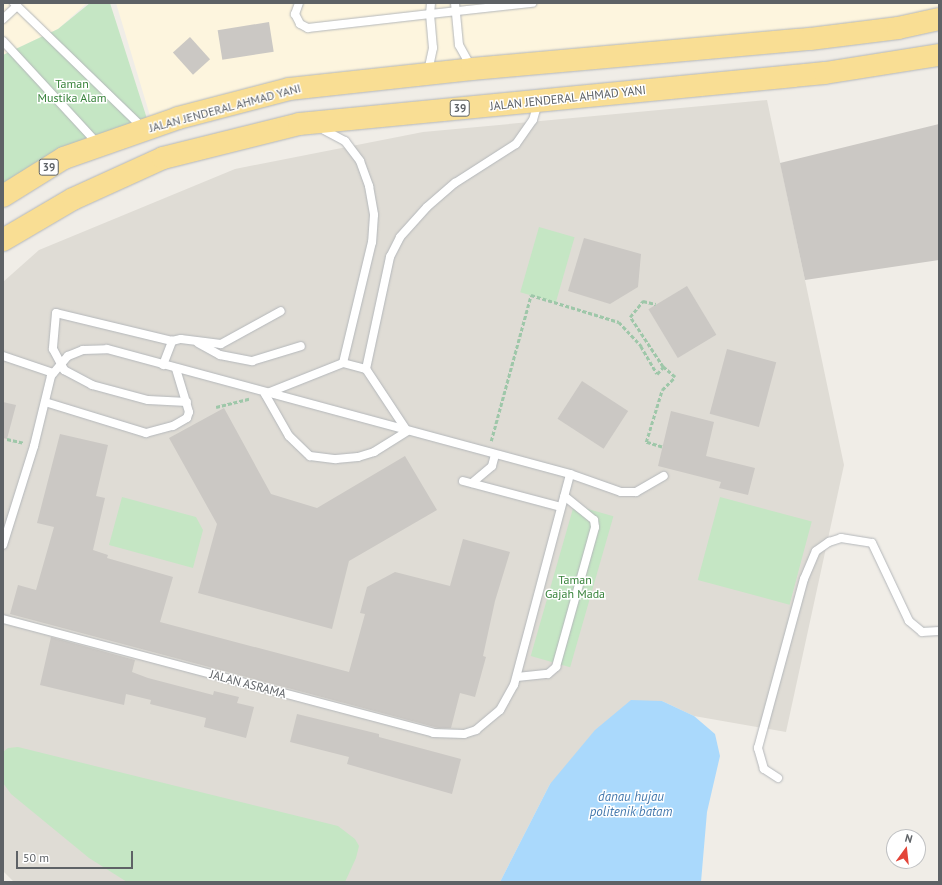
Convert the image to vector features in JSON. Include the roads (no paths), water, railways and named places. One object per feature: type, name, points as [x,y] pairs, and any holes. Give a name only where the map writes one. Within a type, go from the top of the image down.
[{"type":"highway","name":"JALAN JENDERAL AHMAD YANI","points":[[3,196],[64,158],[178,118],[289,89],[428,73],[810,39],[898,28],[939,19]]},
{"type":"highway","name":"JALAN JENDERAL AHMAD YANI","points":[[3,240],[120,175],[186,151],[299,124],[825,73],[939,55]]},
{"type":"highway","points":[[178,118],[174,134],[186,151]]},
{"type":"lane","points":[[299,3],[295,14],[300,24],[308,28],[430,14],[455,7],[532,3]]},
{"type":"lane","points":[[428,73],[433,48],[430,14],[432,3]]},
{"type":"lane","points":[[3,19],[15,5],[144,129]]},
{"type":"lane","points":[[455,7],[459,45],[472,69]]},
{"type":"lane","points":[[3,41],[99,145]]},
{"type":"lane","points":[[366,369],[390,257],[400,237],[427,207],[455,183],[516,144],[533,120],[538,102]]},
{"type":"lane","points":[[299,124],[333,132],[345,140],[360,161],[369,186],[374,215],[372,242],[342,363]]},
{"type":"lane","points":[[188,402],[148,400],[92,385],[71,376],[53,348],[56,313],[172,341],[181,339],[198,343],[221,344],[281,311]]},
{"type":"lane","points":[[163,365],[172,341]]},
{"type":"lane","points":[[198,343],[220,355],[252,361],[301,346]]},
{"type":"lane","points":[[3,545],[34,446],[53,372],[61,362],[75,352],[107,349],[265,394],[570,474],[630,493],[664,476]]},
{"type":"lane","points":[[3,356],[53,372]]},
{"type":"lane","points":[[265,394],[342,363],[366,369],[407,431]]},
{"type":"lane","points":[[45,402],[146,433],[173,426],[187,418],[188,402],[176,369]]},
{"type":"lane","points":[[265,394],[289,436],[310,456],[358,457],[374,452],[407,431]]},
{"type":"lane","points":[[472,483],[492,466],[491,454]]},
{"type":"lane","name":"JALAN ASRAMA","points":[[3,619],[433,733],[464,734],[476,730],[491,718],[506,701],[517,677],[570,474]]},
{"type":"lane","points":[[463,482],[472,483],[561,507]]},
{"type":"lane","points":[[517,677],[548,674],[556,667],[595,527],[594,520],[564,496]]},
{"type":"lane","points":[[778,778],[764,769],[758,748],[804,579],[816,551],[829,542],[841,538],[872,543],[909,621],[922,632],[939,631]]},
{"type":"water","name":"danau hujau politenik batam","points":[[631,700],[662,701],[694,716],[715,734],[720,756],[707,812],[701,882],[500,882],[550,784],[595,730]]},
{"type":"park label","name":"Taman Mustika Alam","points":[[72,91]]},
{"type":"park label","name":"Taman Gajah Mada","points":[[575,587]]}]
